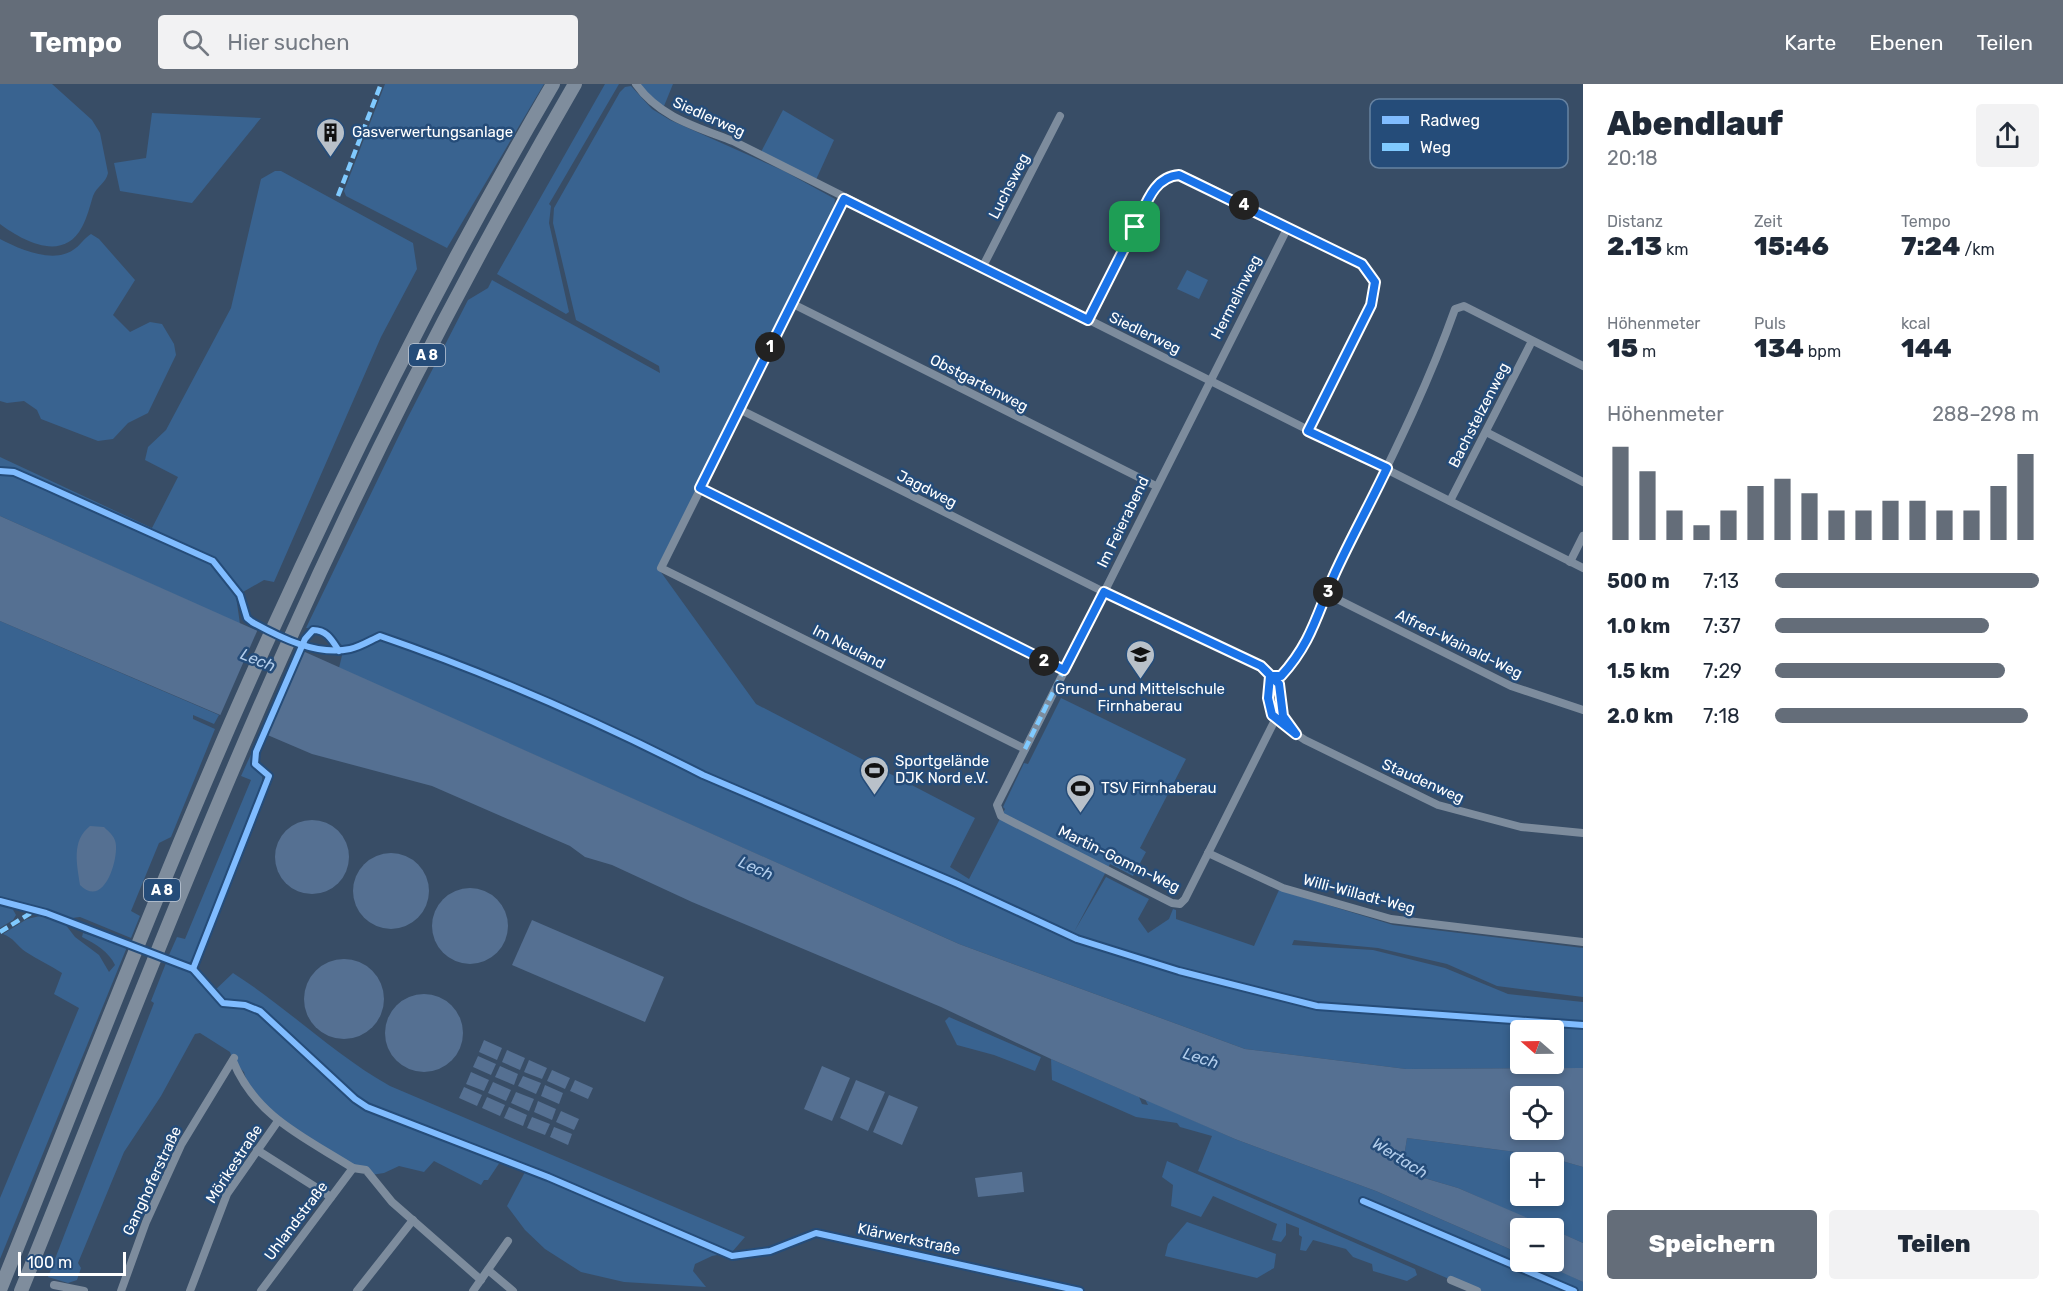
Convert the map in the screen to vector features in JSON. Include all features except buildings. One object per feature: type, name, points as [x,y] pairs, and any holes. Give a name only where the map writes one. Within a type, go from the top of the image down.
[{"type":"highway","name":"A 8","points":[[0,1290],[225,738],[274,626],[372,419],[478,217],[554,84]]},
{"type":"highway","name":"A 8","points":[[21,1291],[243,746],[292,633],[432,346],[493,228],[575,84]]},
{"type":"street","name":"Siedlerweg","points":[[636,84],[646,98],[671,116],[733,141],[844,199],[1308,431],[1387,468],[1583,568]]},
{"type":"street","name":"Luchsweg","points":[[982,268],[1060,116]]},
{"type":"street","points":[[1088,320],[1156,186],[1168,176],[1179,175],[1191,178],[1362,264],[1375,282],[1371,305],[1308,431]]},
{"type":"street","points":[[844,199],[700,488],[1064,670]]},
{"type":"street","name":"Hermelinweg","points":[[1209,380],[1288,227]]},
{"type":"street","name":"Obstgartenweg","points":[[791,303],[1156,486]]},
{"type":"street","points":[[1270,676],[1281,676],[1294,662],[1315,627],[1327,594],[1422,397],[1458,307],[1464,306],[1583,366]]},
{"type":"street","name":"Bachstelzenweg","points":[[1450,501],[1532,341]]},
{"type":"street","name":"Im Feierabend","points":[[997,805],[1209,380]]},
{"type":"street","name":"Jagdweg","points":[[739,410],[1104,592],[1261,666],[1270,676]]},
{"type":"street","points":[[1486,432],[1583,482]]},
{"type":"street","name":"Im Neuland","points":[[700,488],[661,568],[1025,749]]},
{"type":"street","points":[[1570,562],[1583,536]]},
{"type":"street","name":"Alfred-Wainald-Weg","points":[[1327,594],[1511,686],[1583,710]]},
{"type":"street","points":[[1270,676],[1268,698],[1275,720]]},
{"type":"street","points":[[1270,676],[1279,684],[1283,716],[1296,734]]},
{"type":"street","name":"Staudenweg","points":[[1275,720],[1296,734],[1442,806],[1521,827],[1583,833]]},
{"type":"street","name":"Martin-Gomm-Weg","points":[[997,805],[1001,816],[1172,903],[1180,904],[1185,899],[1275,720]]},
{"type":"street","name":"Willi-Willadt-Weg","points":[[1208,853],[1283,888],[1398,921],[1583,942]]},
{"type":"street","name":"Ganghoferstraße","points":[[121,1291],[147,1220],[181,1145],[234,1058],[245,1089],[278,1121]]},
{"type":"street","points":[[278,1121],[353,1168],[366,1170],[388,1197],[481,1280]]},
{"type":"street","name":"Mörikestraße","points":[[190,1291],[220,1210],[278,1121]]},
{"type":"street","points":[[257,1150],[332,1197]]},
{"type":"street","name":"Uhlandstraße","points":[[261,1291],[353,1168]]},
{"type":"street","points":[[357,1291],[413,1220]]},
{"type":"street","name":"Klärwerkstraße","points":[[732,1256],[770,1251],[816,1233],[1080,1291]]},
{"type":"street","points":[[473,1291],[508,1241]]},
{"type":"street","points":[[488,1270],[513,1291]]},
{"type":"street","points":[[1451,1280],[1477,1291]]},
{"type":"street","points":[[54,1285],[84,1291]]},
{"type":"shaded area","points":[[0,84],[52,84],[92,120],[100,133],[108,173],[93,196],[82,227],[74,238],[64,244],[54,246],[31,242],[0,224]]},
{"type":"shaded area","points":[[385,84],[544,84],[447,248],[346,196],[344,191]]},
{"type":"shaded area","points":[[605,84],[619,84],[549,204],[551,206],[549,223],[569,312],[566,314],[497,274]]},
{"type":"shaded area","points":[[636,84],[673,84],[662,111]]},
{"type":"shaded area","points":[[631,86],[652,109],[670,120],[784,171],[835,199],[834,209],[658,568],[756,704],[975,818],[950,867],[969,879],[1005,809],[1003,807],[1024,763],[1028,764],[1061,698],[1186,759],[1140,848],[1146,852],[1133,876],[1110,864],[1074,932],[1106,877],[1149,899],[1138,919],[1148,933],[1169,919],[1173,909],[1176,910],[1176,919],[1254,946],[1279,890],[1393,925],[1583,948],[1583,997],[1497,986],[1447,964],[1378,948],[1294,940],[1292,945],[1373,950],[1445,968],[1508,994],[1583,1002],[1583,1068],[1564,1068],[1564,1020],[1510,1020],[1510,1068],[1406,1069],[1245,1049],[959,944],[339,668],[344,647],[323,628],[306,628],[407,419],[468,300],[488,288],[492,280],[660,373],[659,366],[576,320],[553,223],[554,208],[625,87]]},
{"type":"shaded area","points":[[783,110],[834,140],[815,182],[761,152]]},
{"type":"shaded area","points":[[152,113],[261,118],[192,203],[120,191],[114,163],[146,158]]},
{"type":"shaded area","points":[[275,171],[281,171],[413,243],[417,269],[381,337],[274,582],[264,580],[236,596],[240,624],[0,516],[0,457],[152,528],[178,477],[145,460],[148,447],[166,430],[231,308],[261,179]]},
{"type":"shaded area","points":[[91,234],[99,239],[135,280],[113,315],[130,332],[150,322],[162,324],[174,344],[176,355],[148,413],[128,423],[113,439],[98,441],[41,419],[37,410],[24,401],[7,403],[0,401],[0,239],[26,251],[56,256],[73,250]]},
{"type":"shaded area","points":[[1187,270],[1208,280],[1199,299],[1177,289]]},
{"type":"shaded area","points":[[0,621],[219,715],[214,724],[193,715],[193,719],[215,729],[171,837],[159,843],[131,911],[140,916],[131,938],[80,917],[72,918],[0,900]]},
{"type":"shaded area","points":[[253,750],[250,764],[262,775],[263,787],[193,960],[189,963],[169,955],[177,937],[185,939],[251,780],[241,776]]},
{"type":"shaded area","points":[[0,905],[12,908],[16,915],[13,920],[0,928]]},
{"type":"shaded area","points":[[40,916],[65,924],[75,937],[99,955],[109,972],[115,965],[112,960],[102,949],[82,937],[83,933],[127,947],[0,1259],[0,1198],[79,1008],[54,994],[62,973],[26,952],[3,934],[27,919]]},
{"type":"shaded area","points":[[166,963],[190,971],[212,993],[233,973],[349,1060],[390,1086],[745,1237],[732,1252],[712,1256],[695,1264],[693,1271],[706,1287],[624,1282],[581,1272],[545,1249],[525,1230],[507,1206],[525,1172],[500,1162],[488,1180],[484,1180],[481,1185],[434,1161],[424,1172],[399,1166],[384,1173],[371,1175],[353,1168],[278,1121],[248,1087],[244,1072],[233,1061],[230,1052],[200,1033],[195,1034],[161,1096],[124,1152],[78,1263],[81,1268],[77,1280],[68,1283],[48,1277],[154,1003],[151,1001]]},
{"type":"shaded area","points":[[949,1017],[1041,1057],[1035,1071],[994,1055],[957,1045],[945,1021]]},
{"type":"shaded area","points":[[1051,1059],[1139,1097],[1142,1104],[1148,1105],[1145,1099],[1235,1139],[1376,1191],[1510,1249],[1510,1272],[1562,1272],[1583,1282],[1583,1291],[1477,1291],[1198,1171],[1212,1136],[1180,1127],[1177,1123],[1136,1117],[1052,1080]]},
{"type":"shaded area","points":[[1407,1138],[1516,1152],[1510,1152],[1510,1206],[1564,1206],[1564,1162],[1583,1167],[1583,1243],[1564,1235],[1564,1218],[1526,1218],[1458,1188],[1424,1178],[1403,1163]]},
{"type":"shaded area","points":[[1167,1161],[1415,1269],[1417,1275],[1407,1281],[1373,1271],[1372,1264],[1353,1257],[1346,1249],[1313,1240],[1306,1251],[1300,1250],[1302,1237],[1299,1235],[1299,1228],[1286,1223],[1286,1235],[1281,1242],[1272,1240],[1277,1224],[1213,1196],[1201,1217],[1171,1206],[1173,1185],[1162,1177]]},
{"type":"shaded area","points":[[1187,1222],[1276,1254],[1274,1268],[1257,1278],[1165,1256],[1168,1244]]},
{"type":"water","points":[[0,516],[959,944],[1245,1049],[1406,1069],[1510,1068],[1510,1074],[1564,1074],[1564,1068],[1583,1068],[1583,1167],[1564,1162],[1564,1152],[1516,1152],[1407,1138],[1403,1163],[1424,1178],[1458,1188],[1528,1218],[1510,1218],[1510,1249],[1376,1191],[1235,1139],[1051,1059],[941,1007],[692,902],[612,865],[585,857],[570,846],[432,786],[312,754],[0,621]]},
{"type":"water","points":[[305,820],[319,820],[333,826],[343,836],[349,850],[347,871],[333,888],[319,894],[305,894],[291,888],[281,878],[275,864],[275,850],[281,836],[291,826]]},
{"type":"water","points":[[90,826],[104,827],[114,837],[116,843],[116,854],[111,872],[102,888],[95,891],[88,891],[80,885],[77,861],[80,839]]},
{"type":"water","points":[[391,853],[406,856],[418,864],[426,876],[429,891],[426,906],[418,918],[406,926],[391,929],[376,926],[364,918],[356,906],[353,891],[356,876],[364,864],[376,856]]},
{"type":"water","points":[[470,888],[484,891],[497,899],[505,912],[508,926],[505,940],[497,953],[484,961],[470,964],[456,961],[443,953],[435,940],[432,926],[435,912],[443,899],[456,891]]},
{"type":"water","points":[[532,920],[664,977],[645,1022],[512,965]]},
{"type":"water","points":[[344,959],[359,962],[372,971],[381,984],[384,999],[381,1014],[372,1027],[359,1036],[344,1039],[329,1036],[316,1027],[307,1014],[304,999],[307,984],[316,971],[329,962]]},
{"type":"water","points":[[424,994],[439,997],[452,1005],[460,1018],[463,1033],[460,1048],[452,1061],[439,1069],[424,1072],[409,1069],[396,1061],[388,1048],[385,1033],[388,1018],[396,1005],[409,997]]},
{"type":"water","points":[[484,1040],[502,1048],[497,1060],[479,1052]]},
{"type":"water","points":[[507,1050],[525,1058],[520,1070],[502,1062]]},
{"type":"water","points":[[478,1056],[496,1064],[491,1075],[473,1067]]},
{"type":"water","points":[[529,1060],[547,1068],[542,1079],[524,1072]]},
{"type":"water","points":[[500,1066],[518,1074],[514,1085],[495,1077]]},
{"type":"water","points":[[822,1066],[850,1078],[832,1121],[804,1109]]},
{"type":"water","points":[[552,1070],[570,1078],[565,1089],[547,1081]]},
{"type":"water","points":[[471,1072],[489,1080],[484,1091],[466,1084]]},
{"type":"water","points":[[523,1076],[541,1083],[536,1094],[518,1086]]},
{"type":"water","points":[[575,1080],[593,1088],[588,1099],[570,1091]]},
{"type":"water","points":[[856,1080],[885,1092],[868,1131],[840,1118]]},
{"type":"water","points":[[493,1082],[511,1090],[506,1101],[488,1093]]},
{"type":"water","points":[[545,1085],[563,1093],[559,1104],[541,1096]]},
{"type":"water","points":[[464,1087],[482,1095],[477,1106],[459,1098]]},
{"type":"water","points":[[516,1092],[534,1099],[529,1111],[511,1103]]},
{"type":"water","points":[[889,1095],[918,1107],[902,1145],[873,1132]]},
{"type":"water","points":[[487,1097],[505,1105],[500,1116],[482,1108]]},
{"type":"water","points":[[538,1101],[556,1109],[552,1120],[534,1112]]},
{"type":"water","points":[[509,1107],[527,1115],[523,1126],[504,1118]]},
{"type":"water","points":[[561,1111],[579,1119],[574,1130],[556,1122]]},
{"type":"water","points":[[532,1117],[550,1124],[545,1135],[527,1128]]},
{"type":"water","points":[[554,1127],[572,1134],[568,1145],[550,1137]]},
{"type":"water","points":[[1022,1172],[1024,1192],[978,1197],[975,1178]]},
{"type":"water","points":[[1564,1234],[1583,1243],[1583,1282],[1561,1272],[1564,1272]]},
{"type":"pier","points":[[258,629],[303,649],[265,737],[219,718]]},
{"type":"marked path","points":[[338,196],[381,84]]},
{"type":"marked path","points":[[1025,749],[1064,670]]},
{"type":"marked path","points":[[0,932],[34,911]]},
{"type":"cycle path","points":[[0,471],[14,472],[213,561],[240,595],[247,618],[287,639],[312,648],[338,651],[354,648],[380,636],[463,666],[624,736],[703,775],[958,884],[1077,939],[1179,971],[1317,1006],[1583,1025]]},
{"type":"cycle path","points":[[193,969],[269,776],[255,764],[256,752],[305,639],[313,630],[318,630],[329,636],[339,651]]},
{"type":"cycle path","points":[[0,901],[46,913],[193,969],[223,1003],[245,1005],[260,1011],[355,1099],[367,1107],[548,1177],[732,1256],[770,1251],[816,1233],[1080,1291]]},
{"type":"cycle path","points":[[1363,1201],[1574,1291]]},
{"type":"place","name":"Gasverwertungsanlage","points":[[331,158]]},
{"type":"place","name":"Grund- und Mittelschule Firnhaberau","points":[[1140,680]]},
{"type":"place","name":"Sportgelände DJK Nord e.V.","points":[[874,796]]},
{"type":"place","name":"TSV Firnhaberau","points":[[1080,814]]},
{"type":"route","points":[[1135,227],[1088,320],[844,199],[700,488],[1064,670],[1104,592],[1261,666],[1270,676],[1279,684],[1279,701],[1283,716],[1296,734],[1275,720],[1272,715],[1268,698],[1270,676],[1281,676],[1289,668],[1315,627],[1334,576],[1387,468],[1308,431],[1371,305],[1375,282],[1370,272],[1362,264],[1191,178],[1179,175],[1168,176],[1158,182],[1135,227]]},
{"type":"water label","name":"Lech","points":[[258,660]]},
{"type":"water label","name":"Lech","points":[[756,868]]},
{"type":"water label","name":"Lech","points":[[1201,1058]]},
{"type":"water label","name":"Wertach","points":[[1400,1158]]}]
